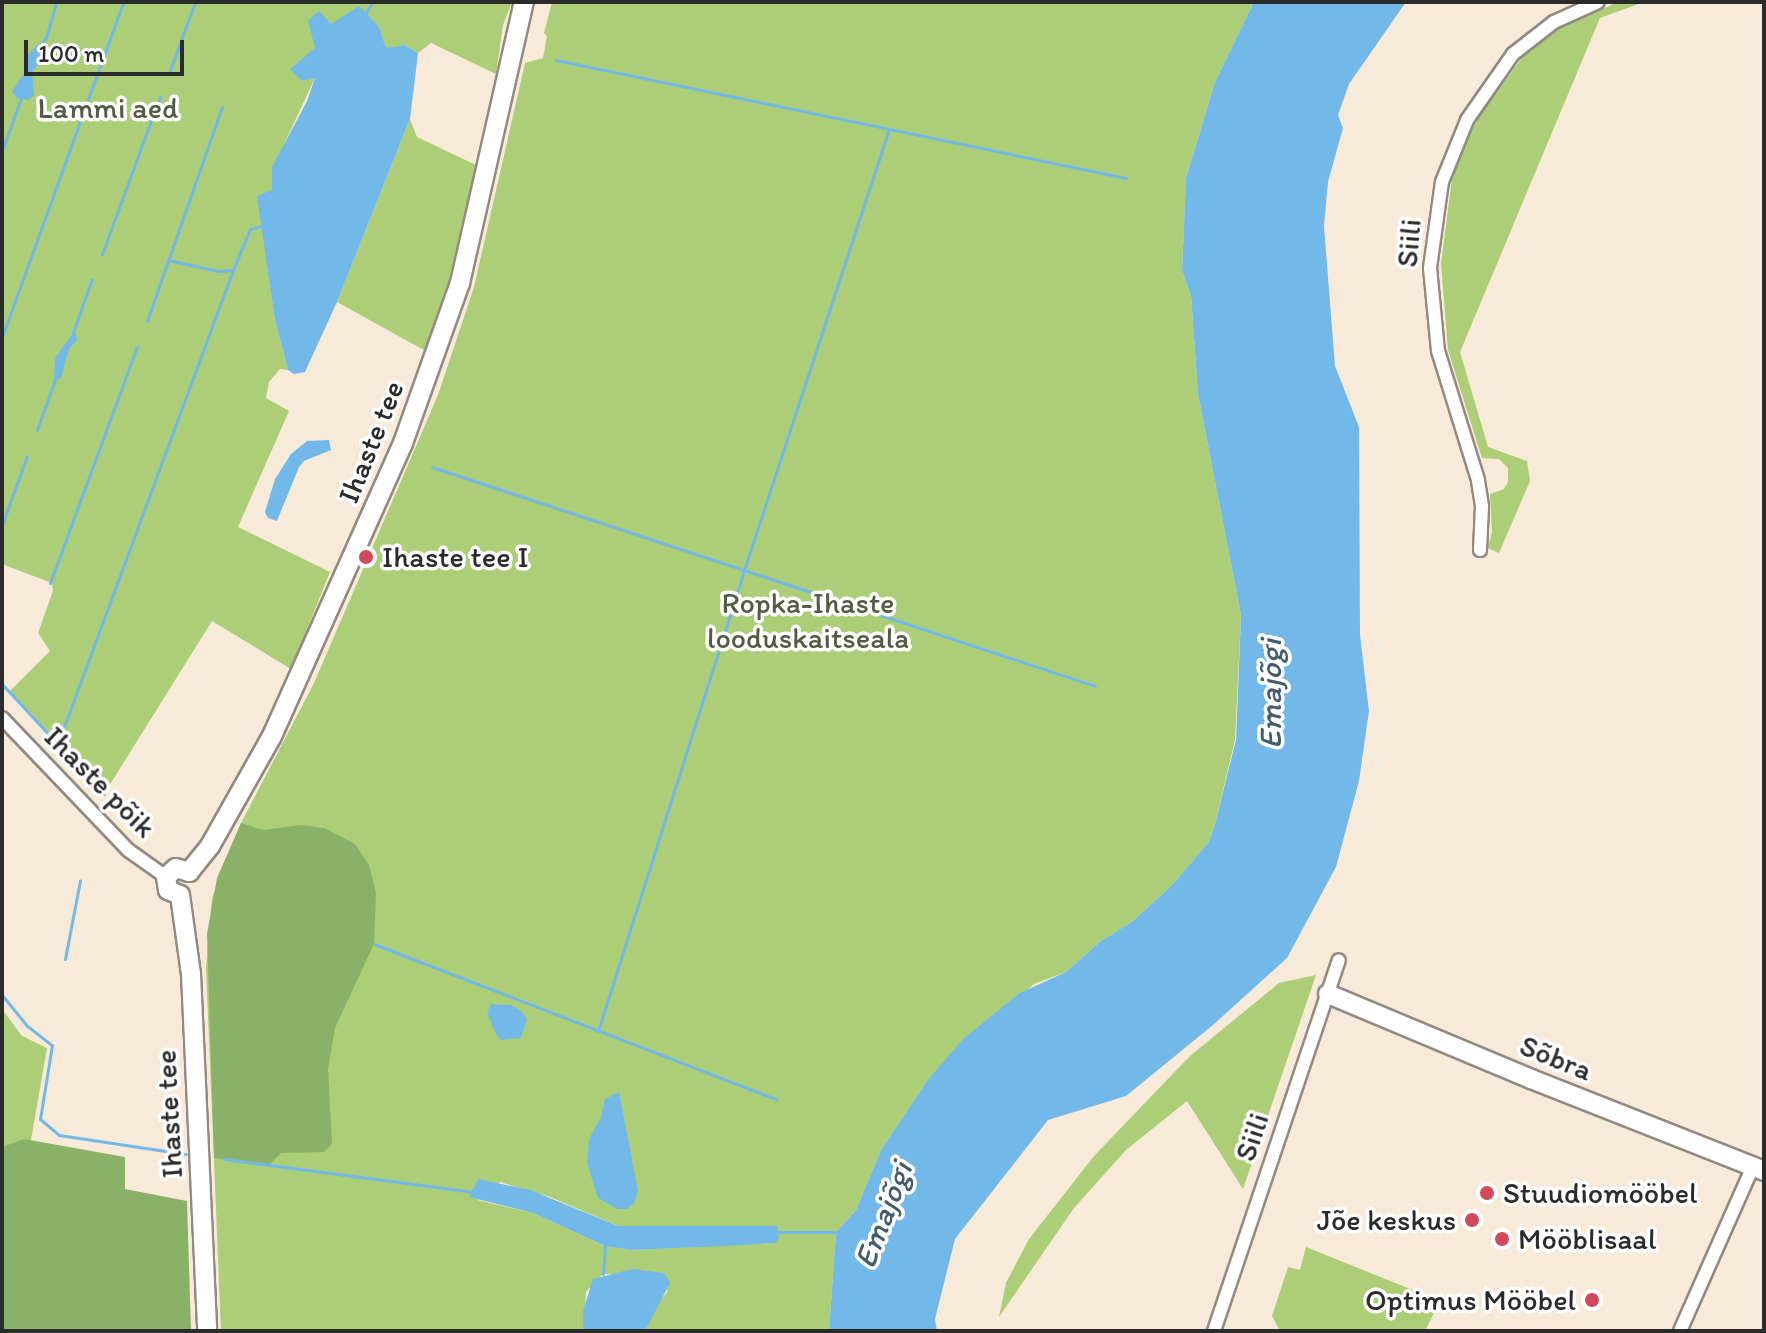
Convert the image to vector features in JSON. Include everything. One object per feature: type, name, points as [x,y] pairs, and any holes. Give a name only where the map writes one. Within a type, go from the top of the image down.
[{"type":"street","name":"Ihaste tee","points":[[189,872],[210,846],[272,736],[403,443],[460,283],[524,2]]},
{"type":"street","name":"Siili","points":[[1480,550],[1482,506],[1478,480],[1438,351],[1430,268],[1442,182],[1467,120],[1513,54],[1554,22],[1598,2]]},
{"type":"street","name":"Ihaste põik","points":[[2,718],[128,850],[166,877]]},
{"type":"street","points":[[176,868],[189,872],[191,888],[180,895],[168,890],[166,877],[176,868]]},
{"type":"street","name":"Ihaste tee","points":[[180,895],[191,974],[207,1331]]},
{"type":"street","name":"Siili","points":[[1214,1331],[1339,960]]},
{"type":"street","name":"Sõbra","points":[[1328,994],[1758,1169]]},
{"type":"street","points":[[1680,1331],[1758,1169]]},
{"type":"green space","name":"Lammi aed","points":[[2,2],[512,2],[503,25],[496,74],[431,43],[418,53],[405,45],[386,49],[379,27],[315,48],[302,81],[316,76],[285,142],[272,190],[268,265],[275,320],[288,370],[280,369],[269,382],[266,398],[289,411],[238,527],[330,572],[291,669],[212,621],[104,794],[9,692],[50,651],[38,633],[53,591],[52,583],[2,564]]},
{"type":"green space","name":"Ropka-Ihaste looduskaitseala","points":[[552,2],[1254,2],[1215,82],[1186,178],[1182,271],[1191,296],[1198,394],[1241,615],[1235,740],[1214,828],[1208,843],[1173,884],[1133,921],[1101,941],[1066,972],[1034,984],[927,1081],[881,1150],[856,1210],[836,1232],[829,1331],[645,1331],[658,1303],[668,1291],[632,1269],[618,1274],[603,1274],[586,1292],[583,1331],[221,1331],[206,968],[212,898],[241,823],[314,683],[438,395],[474,287],[525,63],[543,58],[547,36],[544,33]],"holes":[[[500,1182],[550,1197],[618,1226],[777,1226],[775,1243],[631,1250],[605,1246],[533,1213],[477,1200]]]},
{"type":"green space","points":[[1618,2],[1644,2],[1600,18],[1460,352],[1488,447],[1527,461],[1530,481],[1499,553],[1488,548],[1492,532],[1490,494],[1504,489],[1508,482],[1508,468],[1499,459],[1482,458],[1448,350],[1441,263],[1452,179],[1459,155],[1480,115],[1525,54],[1552,32]]},
{"type":"green space","points":[[410,119],[417,137],[478,166],[462,248],[429,353],[337,302]]},
{"type":"green space","points":[[241,823],[263,830],[301,825],[324,828],[355,844],[369,865],[376,893],[374,944],[335,1028],[328,1069],[332,1144],[324,1152],[281,1153],[269,1165],[214,1158],[207,934],[217,878]]},
{"type":"green space","points":[[1316,975],[1243,1189],[1187,1101],[1126,1150],[1074,1208],[999,1317],[1006,1283],[1029,1239],[1094,1156],[1190,1056],[1279,983]]},
{"type":"green space","points":[[2,1009],[22,1036],[47,1048],[31,1140],[2,1147]]},
{"type":"green space","points":[[24,1139],[125,1157],[125,1189],[187,1201],[191,1331],[2,1331],[2,1147]]},
{"type":"green space","points":[[1306,1247],[1440,1301],[1425,1331],[1280,1331],[1272,1316],[1288,1267],[1300,1270]]},
{"type":"water","name":"Emajõgi","points":[[1254,2],[1406,2],[1349,84],[1338,115],[1343,128],[1328,182],[1324,226],[1335,366],[1359,427],[1360,635],[1369,711],[1359,781],[1336,867],[1287,958],[1213,1025],[1126,1096],[1048,1120],[955,1239],[935,1319],[937,1331],[829,1331],[836,1232],[856,1210],[881,1150],[927,1081],[963,1039],[1020,993],[1066,972],[1101,941],[1133,921],[1173,884],[1208,843],[1214,828],[1236,740],[1241,615],[1198,394],[1191,296],[1182,271],[1186,178],[1215,82]]},
{"type":"water","points":[[359,6],[379,27],[386,48],[405,45],[418,53],[410,119],[337,302],[305,372],[294,374],[288,370],[275,320],[257,196],[272,190],[272,167],[307,101],[315,78],[302,81],[290,69],[315,48],[308,21],[319,11],[331,24]]},
{"type":"water","points":[[37,45],[48,52],[32,72],[34,95],[29,100],[16,98],[12,91],[25,72],[28,55]]},
{"type":"water","points":[[75,330],[77,340],[69,349],[61,378],[54,381],[55,358]]},
{"type":"water","points":[[329,440],[331,450],[304,461],[299,467],[277,521],[268,518],[265,512],[275,479],[291,454],[307,441]]},
{"type":"water","points":[[491,1004],[511,1005],[521,1011],[527,1019],[521,1038],[501,1040],[487,1013]]},
{"type":"water","points":[[619,1092],[638,1191],[634,1203],[627,1209],[617,1209],[598,1198],[587,1163],[589,1139],[601,1117],[605,1099]]},
{"type":"water","points":[[478,1179],[530,1190],[618,1226],[777,1226],[779,1238],[776,1243],[725,1246],[631,1250],[605,1246],[533,1213],[469,1197]]},
{"type":"water","points":[[632,1269],[664,1273],[670,1283],[645,1331],[583,1331],[583,1311],[593,1279]]},
{"type":"waterway","points":[[39,46],[46,38],[56,2]]},
{"type":"waterway","points":[[2,337],[123,2]]},
{"type":"waterway","points":[[170,70],[195,2]]},
{"type":"waterway","points":[[366,13],[372,2]]},
{"type":"waterway","points":[[556,60],[1126,178]]},
{"type":"waterway","points":[[102,254],[160,96]]},
{"type":"waterway","points":[[2,151],[21,98]]},
{"type":"waterway","points":[[147,321],[222,107]]},
{"type":"waterway","points":[[598,1031],[744,570],[889,129]]},
{"type":"waterway","points":[[168,260],[218,271],[233,270],[250,229],[262,226]]},
{"type":"waterway","points":[[58,743],[233,270]]},
{"type":"waterway","points":[[73,332],[92,279]]},
{"type":"waterway","points":[[50,583],[137,346]]},
{"type":"waterway","points":[[37,430],[56,377]]},
{"type":"waterway","points":[[2,525],[27,456]]},
{"type":"waterway","points":[[432,467],[1095,686]]},
{"type":"waterway","points":[[2,684],[104,794]]},
{"type":"waterway","points":[[65,959],[80,880]]},
{"type":"waterway","points":[[374,944],[776,1099]]},
{"type":"waterway","points":[[2,995],[26,1025],[52,1045],[40,1119],[59,1135],[186,1154]]},
{"type":"waterway","points":[[224,1159],[474,1192]]},
{"type":"waterway","points":[[777,1232],[837,1232]]},
{"type":"waterway","points":[[603,1274],[605,1246]]},
{"type":"place","name":"Ihaste tee I","points":[[366,557]]},
{"type":"place","name":"Stuudiomööbel","points":[[1487,1193]]},
{"type":"place","name":"Jõe keskus","points":[[1472,1220]]},
{"type":"place","name":"Mööblisaal","points":[[1502,1239]]},
{"type":"place","name":"Optimus Mööbel","points":[[1592,1300]]}]
